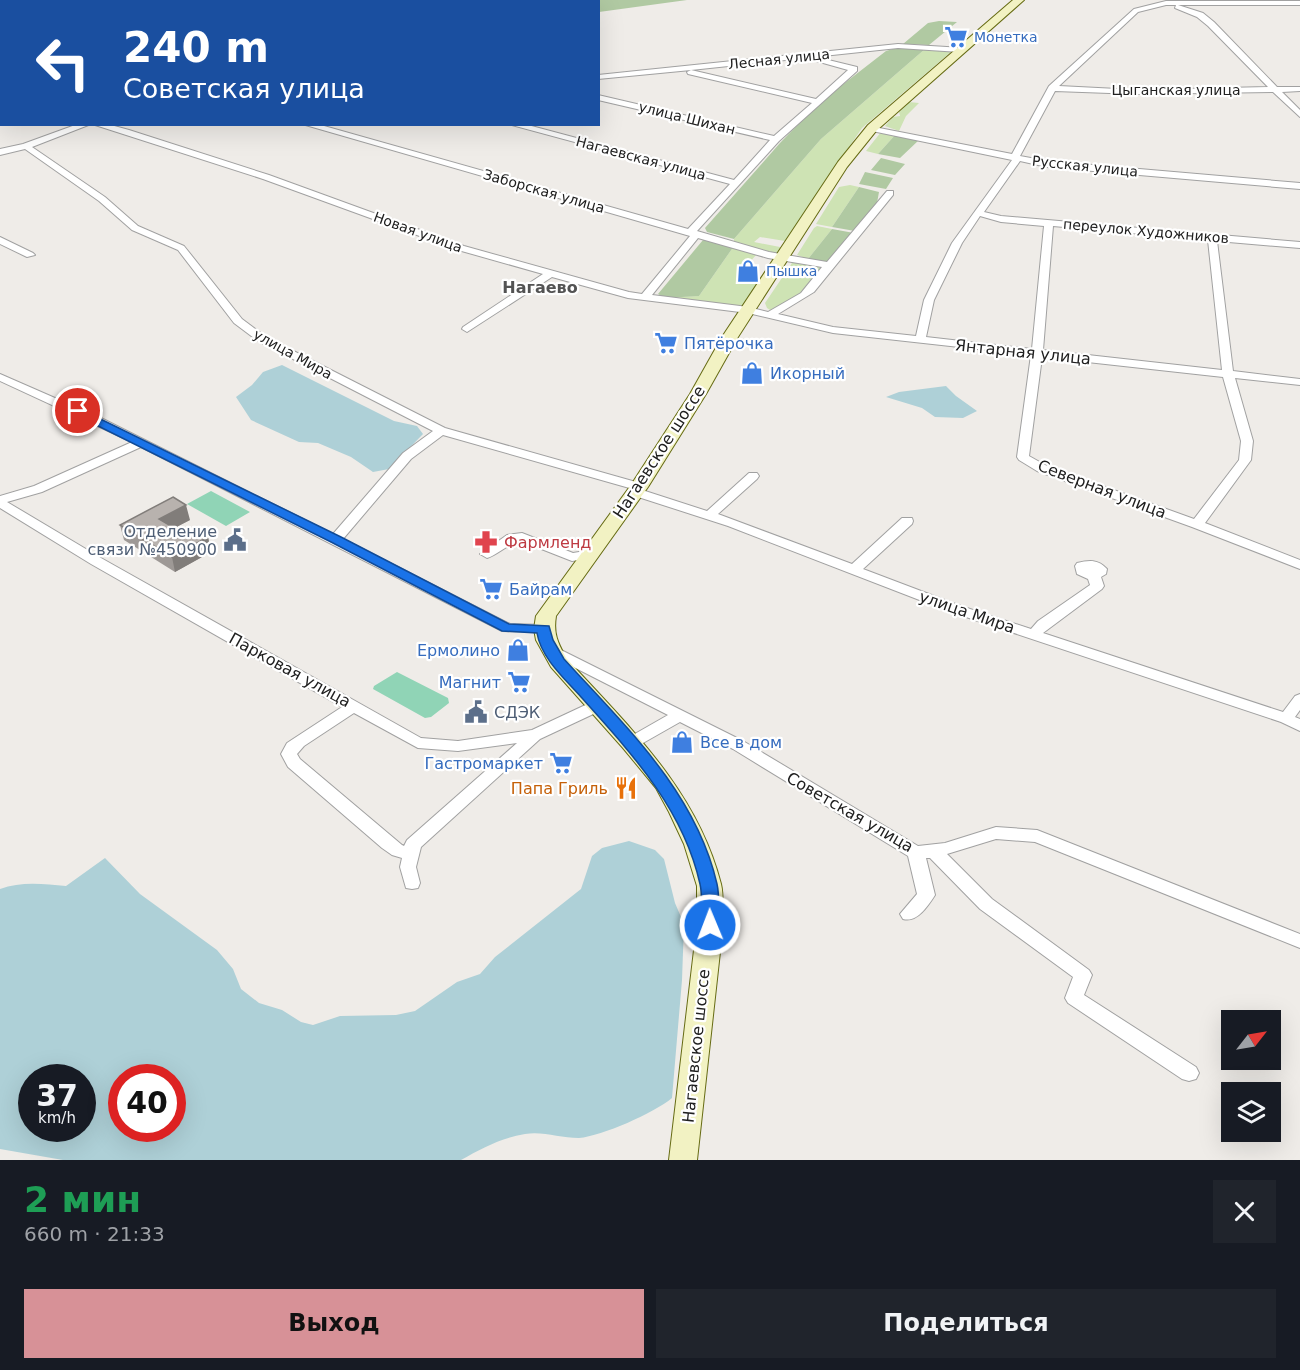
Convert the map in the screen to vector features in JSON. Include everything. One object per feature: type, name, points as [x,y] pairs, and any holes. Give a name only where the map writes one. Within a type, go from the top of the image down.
[{"type":"street","name":"Нагаевское шоссе","points":[[683,1160],[710,925],[709,886],[696,843],[664,783],[599,705],[558,662],[547,640],[546,616],[637,489],[747,310],[842,165],[873,128],[1019,0]]},
{"type":"street","points":[[920,340],[929,300],[957,243],[1020,150],[1052,88],[1128,16],[1145,6],[1166,3],[1300,3]]},
{"type":"street","points":[[1166,3],[1200,15],[1300,116]]},
{"type":"street","name":"Лесная улица","points":[[600,77],[898,46],[960,50]]},
{"type":"street","points":[[644,298],[735,183],[776,139],[854,69],[808,56]]},
{"type":"street","points":[[680,69],[816,101]]},
{"type":"street","name":"Цыганская улица","points":[[1052,88],[1137,92],[1300,89]]},
{"type":"street","name":"улица Шихан","points":[[600,96],[776,139]]},
{"type":"street","points":[[0,152],[26,146],[81,126]]},
{"type":"street","name":"Новая улица","points":[[104,126],[276,180],[461,248],[550,274],[627,295],[747,310]]},
{"type":"street","name":"Заборская улица","points":[[313,126],[768,255],[831,266]]},
{"type":"street","name":"Нагаевская улица","points":[[520,126],[735,183]]},
{"type":"street","name":"Русская улица","points":[[873,128],[1047,164],[1300,186]]},
{"type":"street","name":"улица Мира","points":[[26,146],[102,199],[135,228],[181,248],[238,321],[262,339],[441,431],[637,489],[853,571],[1286,718],[1300,726]]},
{"type":"street","points":[[770,316],[774,310],[804,297],[890,193]]},
{"type":"street","name":"переулок Художников","points":[[978,213],[992,217],[1049,223],[1300,245]]},
{"type":"street","name":"Северная улица","points":[[1049,223],[1037,354],[1023,457],[1041,468],[1197,524],[1300,565]]},
{"type":"street","points":[[1197,524],[1245,460],[1247,441],[1228,374],[1212,237]]},
{"type":"street","points":[[0,240],[30,255]]},
{"type":"street","points":[[467,329],[550,274]]},
{"type":"street","name":"Янтарная улица","points":[[747,310],[833,330],[1300,382]]},
{"type":"street","name":"Советская улица","points":[[0,377],[57,402],[336,540],[507,628],[547,640],[738,745],[915,852],[936,852],[993,833],[1037,836],[1300,941]]},
{"type":"street","points":[[336,540],[407,456],[441,431]]},
{"type":"street","points":[[0,502],[38,489],[140,443]]},
{"type":"street","points":[[710,515],[753,476]]},
{"type":"street","name":"Парковая улица","points":[[0,502],[96,561],[418,743],[458,746],[536,735],[599,705]]},
{"type":"street","points":[[853,571],[907,521]]},
{"type":"street","points":[[487,554],[512,538],[522,537],[572,557],[591,554]]},
{"type":"street","points":[[1034,634],[1043,624],[1097,586],[1094,575]]},
{"type":"street","points":[[1286,718],[1300,699]]},
{"type":"street","points":[[354,706],[292,747],[289,754],[294,763],[388,844],[399,851],[412,853]]},
{"type":"street","points":[[631,743],[680,715]]},
{"type":"street","points":[[412,883],[408,867],[413,844],[536,735]]},
{"type":"street","points":[[909,914],[926,895],[915,852]]},
{"type":"street","points":[[936,852],[986,904],[1083,975],[1074,999],[1189,1073]]},
{"type":"green space","points":[[600,0],[687,0],[600,12]]},
{"type":"green space","points":[[957,22],[929,45],[903,44],[928,23]]},
{"type":"green space","points":[[899,47],[925,49],[821,139],[734,239],[707,232],[705,228],[780,143],[819,103],[886,51]]},
{"type":"green space","points":[[925,49],[952,51],[862,128],[785,241],[760,237],[754,242],[780,247],[780,251],[775,253],[734,242],[734,239],[821,139]]},
{"type":"green space","points":[[909,102],[919,103],[906,116],[899,131],[885,126],[893,117],[900,116],[899,112]]},
{"type":"green space","points":[[881,132],[896,134],[878,154],[866,151]]},
{"type":"green space","points":[[896,134],[919,140],[900,158],[878,154]]},
{"type":"green space","points":[[881,158],[905,164],[895,175],[871,170]]},
{"type":"green space","points":[[865,172],[893,178],[886,189],[859,184]]},
{"type":"green space","points":[[850,185],[859,187],[832,227],[816,224],[839,187]]},
{"type":"green space","points":[[859,187],[879,192],[877,203],[855,231],[832,227]]},
{"type":"green space","points":[[817,226],[832,229],[808,259],[797,255],[814,228]]},
{"type":"green space","points":[[832,229],[854,233],[829,263],[808,259]]},
{"type":"green space","points":[[703,240],[734,246],[699,296],[665,298],[658,294]]},
{"type":"green space","points":[[734,246],[757,254],[747,265],[743,265],[742,276],[759,280],[746,305],[741,307],[675,297],[699,296]]},
{"type":"green space","points":[[794,260],[826,267],[802,293],[770,310],[765,303]]},
{"type":"green space","points":[[211,491],[250,512],[226,526],[187,504]]},
{"type":"green space","points":[[397,672],[448,698],[449,703],[431,717],[425,718],[373,689],[374,686]]},
{"type":"water","points":[[282,365],[394,421],[417,426],[423,434],[389,469],[373,472],[351,457],[318,443],[299,442],[251,420],[236,397],[252,385],[263,372]]},
{"type":"water","points":[[946,386],[977,411],[963,418],[935,417],[922,408],[886,397],[899,392]]},
{"type":"water","points":[[629,841],[655,850],[664,859],[675,903],[684,924],[682,980],[672,1098],[641,1117],[601,1133],[579,1138],[538,1133],[516,1136],[492,1144],[461,1160],[63,1160],[0,1149],[0,889],[24,884],[66,886],[105,858],[140,894],[217,950],[233,969],[241,989],[259,1003],[282,1010],[301,1022],[313,1025],[340,1016],[396,1015],[415,1011],[457,982],[480,974],[495,957],[581,889],[592,856],[602,848]]},
{"type":"building","points":[[173,497],[186,505],[159,519],[186,535],[196,530],[208,537],[172,557],[120,525]]},
{"type":"place","name":"Монетка","points":[[956,37]]},
{"type":"place","name":"Пышка","points":[[748,271]]},
{"type":"place","name":"Пятёрочка","points":[[666,343]]},
{"type":"place","name":"Икорный","points":[[752,373]]},
{"type":"place","name":"Отделение связи №450900","points":[[235,540]]},
{"type":"place","name":"Фармленд","points":[[486,542]]},
{"type":"place","name":"Байрам","points":[[491,589]]},
{"type":"place","name":"Ермолино","points":[[518,650]]},
{"type":"place","name":"Магнит","points":[[519,682]]},
{"type":"place","name":"СДЭК","points":[[476,712]]},
{"type":"place","name":"Все в дом","points":[[682,742]]},
{"type":"place","name":"Гастромаркет","points":[[561,763]]},
{"type":"place","name":"Папа Гриль","points":[[626,788]]},
{"type":"district","name":"Нагаево","points":[[540,287]]},
{"type":"route","points":[[78,411],[507,628],[544,629],[546,640],[558,662],[599,705],[664,783],[681,812],[696,843],[709,886],[710,925]]}]
